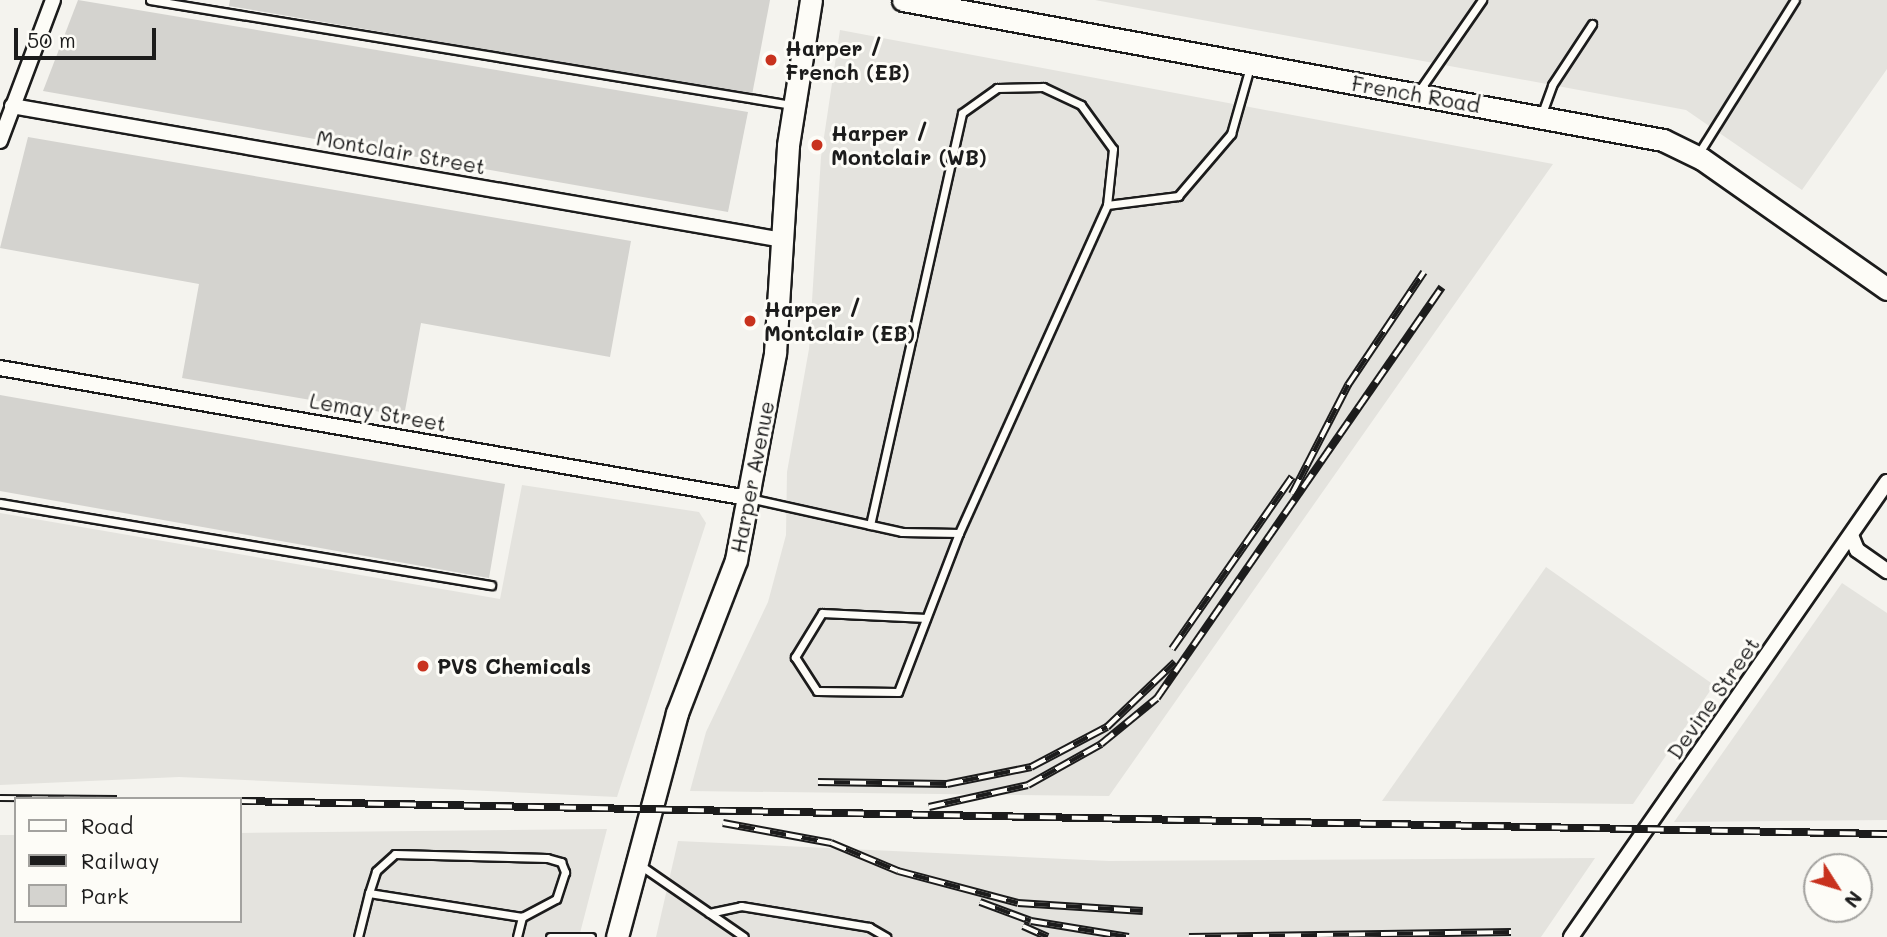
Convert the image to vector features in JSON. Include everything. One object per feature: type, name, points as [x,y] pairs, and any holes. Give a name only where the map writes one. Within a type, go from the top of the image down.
[{"type":"street","points":[[0,141],[53,0]]},
{"type":"street","name":"Harper Avenue","points":[[617,937],[677,713],[728,591],[748,498],[775,353],[792,105],[811,0]]},
{"type":"street","name":"French Road","points":[[903,0],[952,4],[1251,64],[1648,136],[1697,156],[1887,289]]},
{"type":"street","name":"Montclair Street","points":[[12,106],[783,240]]},
{"type":"street","name":"Lemay Street","points":[[0,368],[748,498]]},
{"type":"street","name":"Devine Street","points":[[1571,937],[1887,482]]},
{"type":"street","points":[[1851,535],[1857,550],[1887,571]]},
{"type":"lane","points":[[149,0],[792,105]]},
{"type":"lane","points":[[1417,94],[1482,0]]},
{"type":"lane","points":[[1697,156],[1795,0]]},
{"type":"lane","points":[[1541,117],[1552,85],[1592,24]]},
{"type":"lane","points":[[1107,205],[1178,196],[1231,134],[1251,64]]},
{"type":"lane","points":[[870,525],[962,113],[997,88],[1044,87],[1082,106],[1113,149],[1107,205],[959,533],[898,692],[817,691],[796,657],[822,613],[926,618]]},
{"type":"lane","points":[[748,498],[870,525],[959,533]]},
{"type":"lane","points":[[0,503],[491,585]]},
{"type":"lane","points":[[358,937],[369,893],[383,861],[395,854],[561,862],[565,872],[555,899],[522,917],[369,893]]},
{"type":"lane","points":[[636,863],[744,937]]},
{"type":"lane","points":[[709,914],[741,906],[869,927],[886,937]]},
{"type":"lane","points":[[517,937],[522,917]]},
{"type":"lane","points":[[550,937],[591,937]]},
{"type":"shaded area","points":[[1095,0],[1887,0],[1887,69],[1802,190],[1686,110]]},
{"type":"shaded area","points":[[840,30],[1553,164],[1109,796],[690,791],[706,732],[768,602],[786,535],[787,472],[809,349],[821,157]]},
{"type":"shaded area","name":"PVS Chemicals","points":[[522,485],[699,512],[706,523],[617,797],[179,777],[0,785],[0,513],[500,599]]},
{"type":"shaded area","points":[[1546,567],[1714,685],[1633,804],[1382,801]]},
{"type":"shaded area","points":[[1842,583],[1887,613],[1887,820],[1674,822]]},
{"type":"shaded area","points":[[607,829],[579,937],[0,937],[0,835],[14,835],[14,923],[242,923],[242,833]]},
{"type":"shaded area","points":[[678,841],[1109,861],[1595,858],[1541,937],[656,937]]},
{"type":"green space","points":[[78,0],[748,112],[728,212],[43,91]]},
{"type":"green space","points":[[230,0],[770,0],[752,95],[229,6]]},
{"type":"green space","points":[[28,137],[631,241],[610,357],[421,323],[404,416],[182,378],[199,284],[0,248]]},
{"type":"green space","points":[[0,395],[505,484],[489,578],[0,491]]},
{"type":"railway","points":[[1292,494],[1348,385],[1424,272]]},
{"type":"railway","points":[[929,807],[1028,785],[1101,744],[1157,698],[1442,287]]},
{"type":"railway","points":[[1172,649],[1292,477]]},
{"type":"railway","points":[[818,782],[947,784],[1031,767],[1107,727],[1175,662]]},
{"type":"railway","points":[[0,798],[14,798]]},
{"type":"railway","points":[[242,801],[1887,834]]},
{"type":"railway","points":[[723,823],[831,843],[898,871],[1018,903],[1143,911]]},
{"type":"railway","points":[[980,902],[1031,921],[1129,937]]},
{"type":"railway","points":[[1023,926],[1048,937]]},
{"type":"railway","points":[[1189,937],[1511,932]]},
{"type":"place","name":"Harper / French (EB)","points":[[771,60]]},
{"type":"place","name":"Harper / Montclair (WB)","points":[[817,145]]},
{"type":"place","name":"Harper / Montclair (EB)","points":[[750,321]]},
{"type":"place","name":"PVS Chemicals","points":[[423,666]]}]
